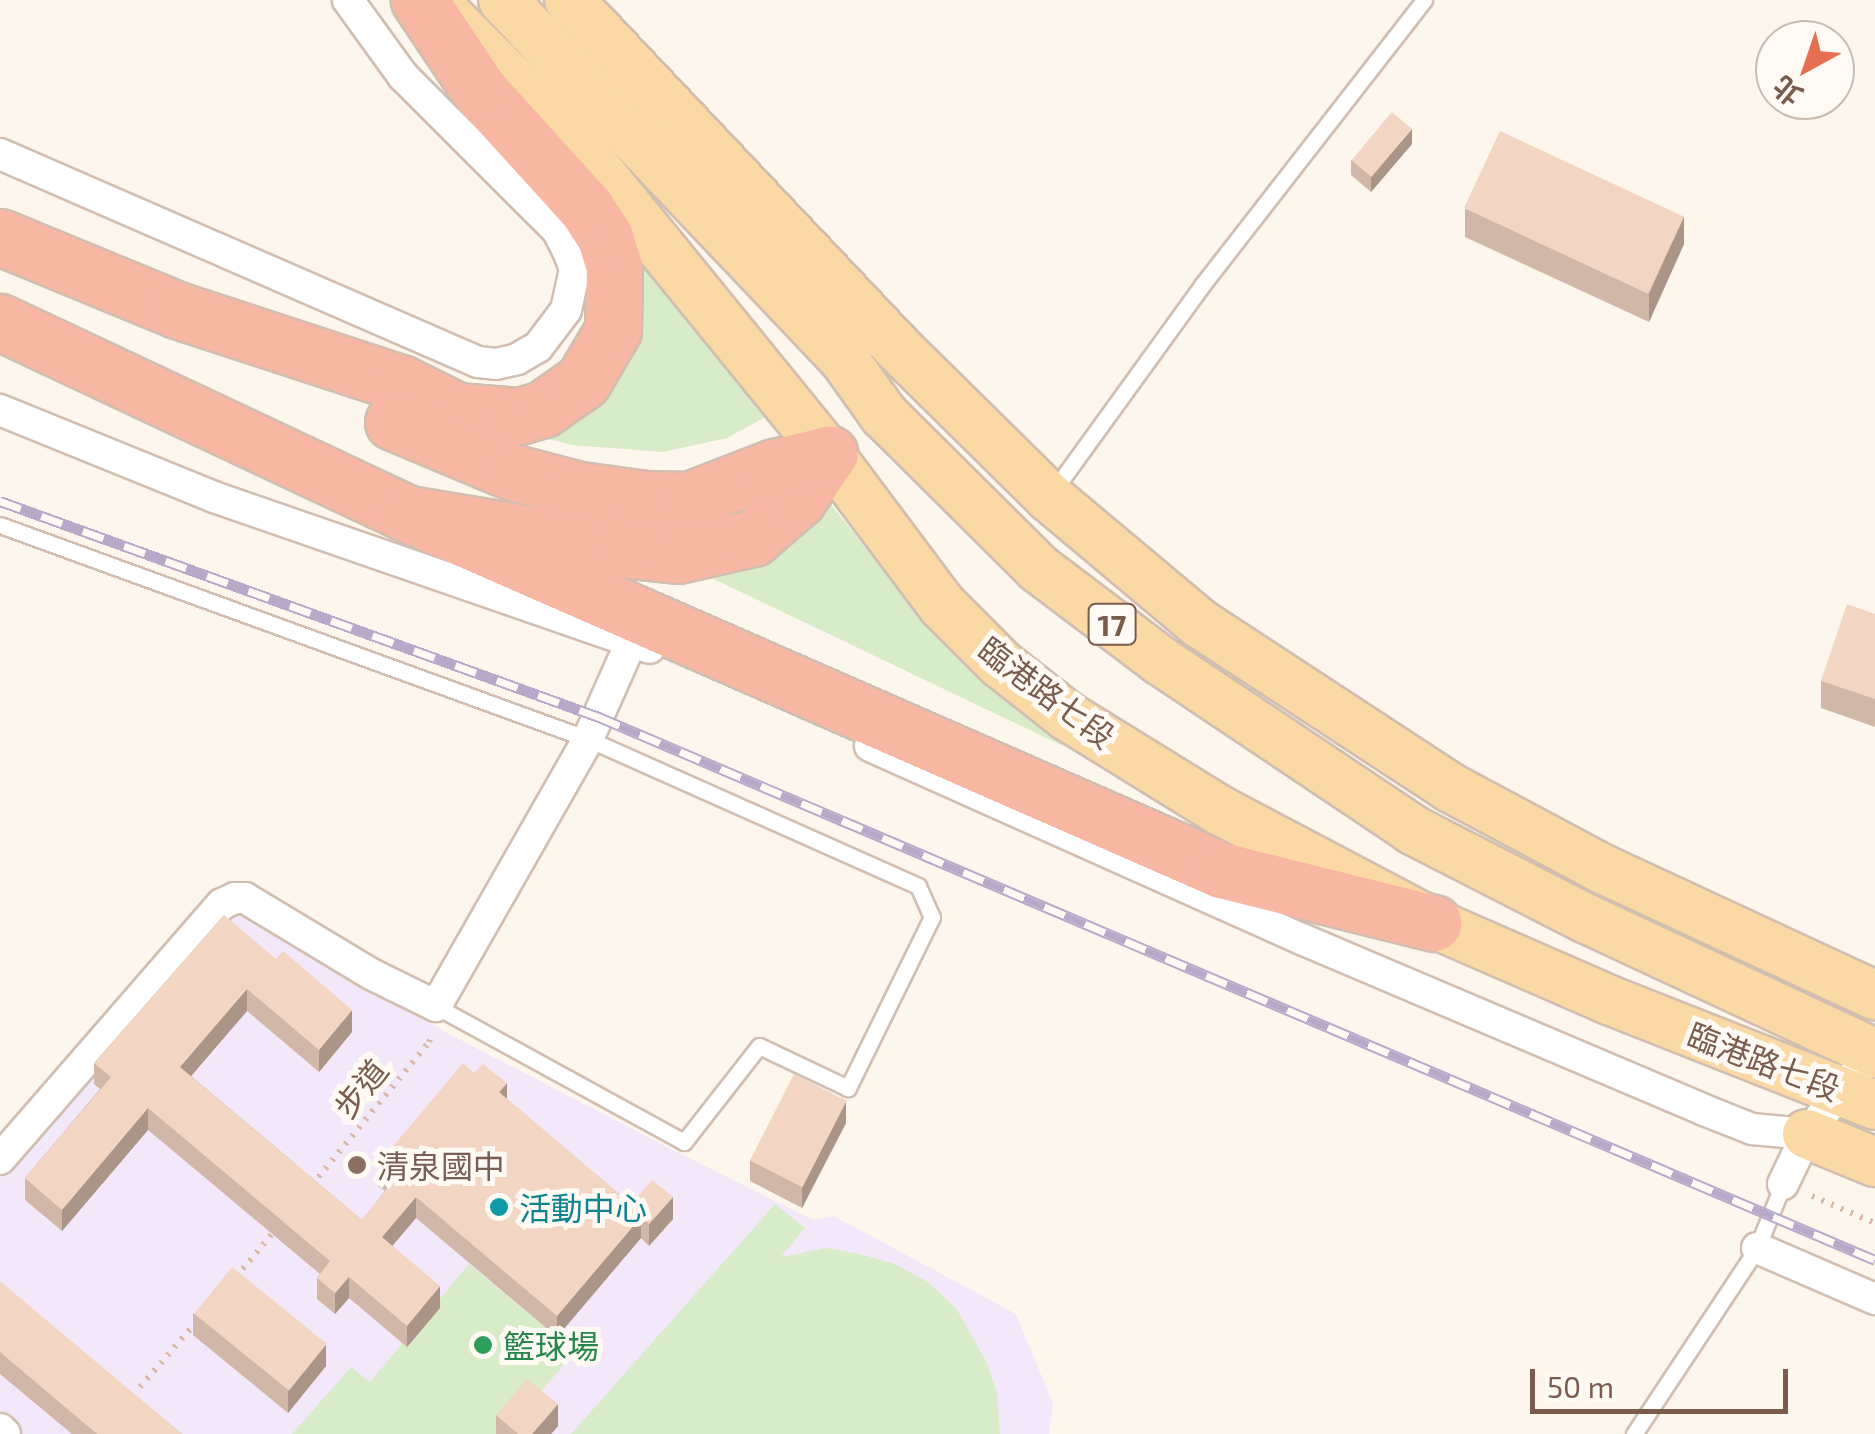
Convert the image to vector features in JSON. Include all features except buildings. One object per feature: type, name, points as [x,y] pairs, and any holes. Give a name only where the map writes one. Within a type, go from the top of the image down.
[{"type":"highway","points":[[0,238],[177,310],[401,383],[457,411],[519,416],[543,410],[584,381],[613,330],[614,268],[604,237],[576,197],[480,91],[418,0]]},
{"type":"highway","points":[[177,310],[376,415],[515,473],[580,490],[690,500],[774,467],[829,454]]},
{"type":"highway","points":[[0,322],[408,514],[1220,870],[1433,923]]},
{"type":"highway","points":[[408,514],[678,555],[753,538],[798,499],[829,454]]},
{"type":"main road","name":"臨港路七段","points":[[432,0],[575,142],[829,454],[942,605],[1001,664],[1068,716],[1221,811],[1433,923],[1609,1000],[1858,1098]]},
{"type":"main road","name":"臨港路七段","points":[[504,0],[844,359],[884,415],[1038,568],[1161,661],[1413,830],[1587,918],[1874,1052]]},
{"type":"main road","name":"17","points":[[569,0],[897,347],[1048,498],[1199,623],[1452,788],[1603,869],[1875,996]]},
{"type":"main road","points":[[829,454],[884,415]]},
{"type":"main road","name":"臨港路七段","points":[[1807,1134],[1875,1162]]},
{"type":"street","points":[[0,154],[478,362],[496,364],[517,359],[538,347],[566,310],[575,269],[568,251],[558,231],[403,76],[348,0]]},
{"type":"street","points":[[0,410],[214,497],[632,640],[1304,940],[1704,1110],[1752,1129],[1807,1134]]},
{"type":"street","points":[[0,1159],[222,904],[235,898],[245,898],[371,974],[436,1006],[588,739],[632,640]]},
{"type":"street","points":[[1783,1184],[1807,1134],[1858,1098],[1874,1052]]},
{"type":"street","points":[[1757,1248],[1875,1299]]},
{"type":"lane","points":[[1048,498],[1204,284],[1424,0]]},
{"type":"lane","points":[[0,525],[588,739],[918,886],[932,917],[848,1088],[758,1046],[684,1142],[436,1006]]},
{"type":"lane","points":[[1634,1434],[1757,1248],[1783,1184]]},
{"type":"path","name":"步道","points":[[305,1194],[429,1042],[436,1006]]},
{"type":"path","points":[[1783,1184],[1875,1223]]},
{"type":"path","points":[[224,1290],[272,1234]]},
{"type":"path","points":[[140,1387],[200,1318]]},
{"type":"shaded area","name":"清泉國中","points":[[232,911],[260,920],[445,1032],[677,1152],[813,1220],[834,1216],[1016,1314],[1053,1404],[1049,1434],[16,1434],[0,1421],[0,1178]]},
{"type":"green space","points":[[612,211],[771,414],[727,438],[663,452],[572,445],[495,425],[565,410]]},
{"type":"green space","points":[[831,505],[907,598],[979,673],[1065,747],[693,569],[765,548]]},
{"type":"green space","points":[[775,1204],[805,1228],[781,1257],[826,1248],[895,1264],[928,1282],[956,1308],[987,1363],[997,1393],[1000,1434],[571,1434]]},
{"type":"green space","name":"籃球場","points":[[469,1264],[575,1352],[504,1434],[292,1434],[351,1367],[370,1382]]},
{"type":"railway","points":[[0,501],[599,717],[1875,1260]]},
{"type":"place","name":"清泉國中","points":[[357,1165]]},
{"type":"place","name":"活動中心","points":[[499,1207]]},
{"type":"place","name":"籃球場","points":[[483,1345]]}]
